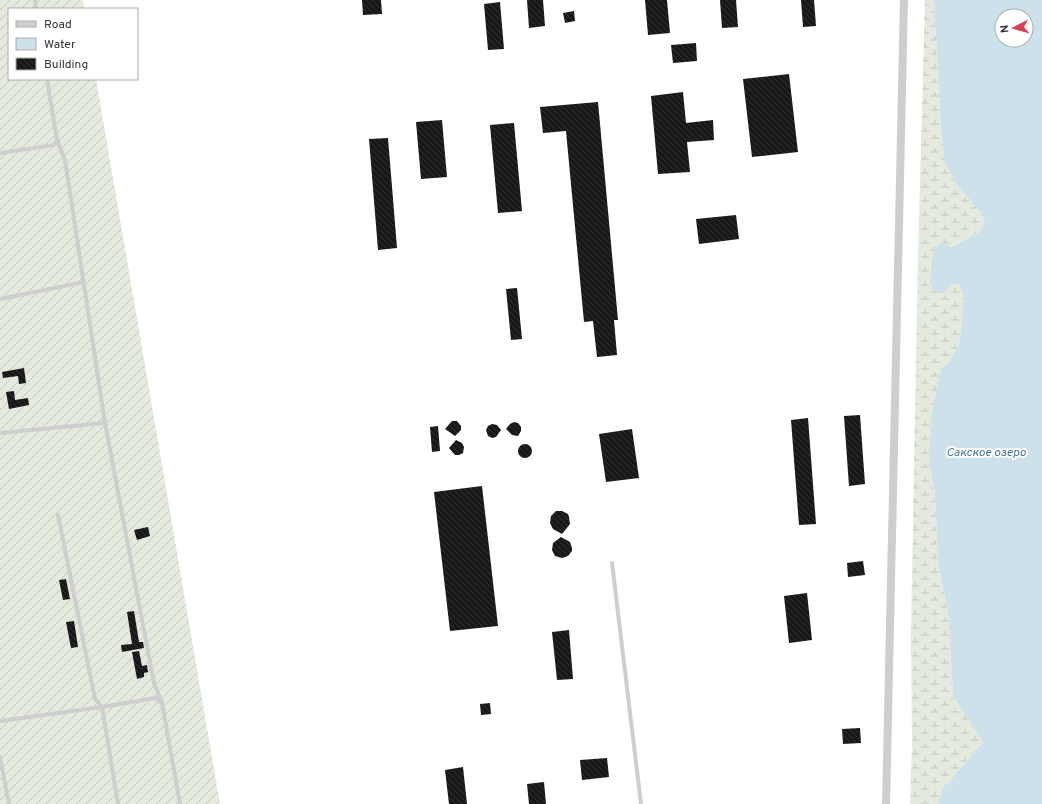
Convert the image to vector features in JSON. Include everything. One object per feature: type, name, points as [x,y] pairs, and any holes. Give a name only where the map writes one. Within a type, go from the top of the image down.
[{"type":"street","points":[[886,804],[904,0]]},
{"type":"lane","points":[[47,80],[57,140],[66,160],[105,423],[153,676],[162,703],[180,804]]},
{"type":"lane","points":[[0,153],[54,145],[57,140]]},
{"type":"lane","points":[[0,299],[84,282]]},
{"type":"lane","points":[[0,433],[105,423]]},
{"type":"lane","points":[[58,515],[95,699],[102,707],[118,804]]},
{"type":"lane","points":[[612,563],[641,804]]},
{"type":"lane","points":[[0,721],[156,698],[162,703]]},
{"type":"lane","points":[[0,757],[9,804]]},
{"type":"green space","points":[[0,0],[83,0],[84,8],[8,8],[8,80],[96,80],[220,804],[0,804]]},
{"type":"green space","points":[[925,0],[934,0],[941,131],[945,164],[957,185],[982,214],[985,224],[981,231],[950,247],[940,243],[934,250],[930,281],[959,284],[963,295],[962,323],[959,344],[949,362],[940,371],[929,464],[935,493],[938,564],[948,611],[953,696],[983,742],[942,790],[938,804],[910,804],[912,745],[911,632],[918,256]]},
{"type":"water","name":"Сакское озеро","points":[[934,0],[1042,0],[1042,804],[938,804],[942,790],[983,742],[953,696],[948,611],[938,564],[935,493],[929,464],[931,420],[940,371],[949,362],[959,344],[962,323],[963,295],[959,284],[952,284],[943,293],[933,291],[930,281],[934,250],[940,243],[951,247],[981,231],[985,224],[982,214],[957,185],[945,164],[941,131]]},
{"type":"building","points":[[362,0],[381,0],[382,14],[363,15]]},
{"type":"building","points":[[527,0],[543,0],[545,26],[529,28]]},
{"type":"building","points":[[645,0],[667,0],[670,33],[648,35]]},
{"type":"building","points":[[720,0],[736,0],[738,27],[722,28]]},
{"type":"building","points":[[801,0],[814,0],[816,26],[803,27]]},
{"type":"building","points":[[500,2],[504,49],[488,50],[484,4]]},
{"type":"building","points":[[574,11],[575,21],[565,23],[563,13]]},
{"type":"building","points":[[696,43],[697,61],[673,63],[671,45]]},
{"type":"building","points":[[789,74],[798,152],[752,157],[743,79]]},
{"type":"building","points":[[683,92],[686,123],[713,120],[714,140],[687,142],[690,172],[658,174],[651,96]]},
{"type":"building","points":[[598,102],[618,320],[614,320],[617,355],[597,357],[593,321],[584,322],[566,131],[543,133],[540,107]]},
{"type":"building","points":[[442,120],[447,177],[421,179],[416,122]]},
{"type":"building","points":[[514,123],[522,211],[498,213],[490,125]]},
{"type":"building","points":[[388,138],[397,248],[378,250],[369,139]]},
{"type":"building","points":[[736,215],[739,239],[699,244],[696,219]]},
{"type":"building","points":[[517,288],[522,339],[511,340],[506,289]]},
{"type":"building","points":[[24,368],[26,383],[19,384],[18,376],[3,378],[2,372]]},
{"type":"building","points":[[14,391],[15,400],[28,398],[29,405],[9,409],[6,392]]},
{"type":"building","points":[[860,415],[865,484],[849,486],[844,416]]},
{"type":"building","points":[[808,418],[816,524],[799,525],[791,420]]},
{"type":"building","points":[[452,421],[457,421],[461,426],[461,430],[455,436],[445,429]]},
{"type":"building","points":[[514,422],[518,423],[521,427],[521,431],[518,436],[512,435],[506,429]]},
{"type":"building","points":[[492,424],[497,425],[501,430],[496,437],[492,438],[488,436],[486,430],[488,426]]},
{"type":"building","points":[[438,426],[440,451],[432,452],[430,427]]},
{"type":"building","points":[[632,429],[639,478],[606,482],[599,434]]},
{"type":"building","points":[[456,440],[462,443],[464,447],[463,453],[459,455],[455,455],[449,448]]},
{"type":"building","points":[[525,444],[530,446],[532,451],[530,456],[525,458],[520,456],[518,451],[520,446]]},
{"type":"building","points":[[482,486],[498,626],[450,631],[434,492]]},
{"type":"building","points":[[556,511],[562,511],[568,514],[569,517],[570,524],[562,534],[553,529],[550,523],[551,516]]},
{"type":"building","points":[[148,527],[150,536],[137,540],[134,530]]},
{"type":"building","points":[[561,537],[570,542],[572,548],[572,551],[568,556],[562,558],[555,556],[552,550],[553,543]]},
{"type":"building","points":[[863,561],[865,575],[848,577],[847,563]]},
{"type":"building","points":[[66,579],[70,599],[63,600],[59,580]]},
{"type":"building","points":[[807,593],[812,640],[789,643],[784,596]]},
{"type":"building","points":[[134,611],[139,642],[143,642],[144,648],[122,652],[121,645],[132,644],[127,612]]},
{"type":"building","points":[[74,621],[78,647],[71,648],[66,622]]},
{"type":"building","points":[[569,630],[573,679],[557,680],[552,632]]},
{"type":"building","points":[[139,651],[142,666],[147,665],[148,672],[144,673],[144,677],[137,679],[132,652]]},
{"type":"building","points":[[490,703],[491,714],[481,715],[480,704]]},
{"type":"building","points":[[860,728],[861,743],[843,744],[842,729]]},
{"type":"building","points":[[607,758],[609,777],[582,780],[580,760]]},
{"type":"building","points":[[463,767],[467,804],[449,804],[445,770]]},
{"type":"building","points":[[544,782],[546,804],[529,804],[527,784]]}]
